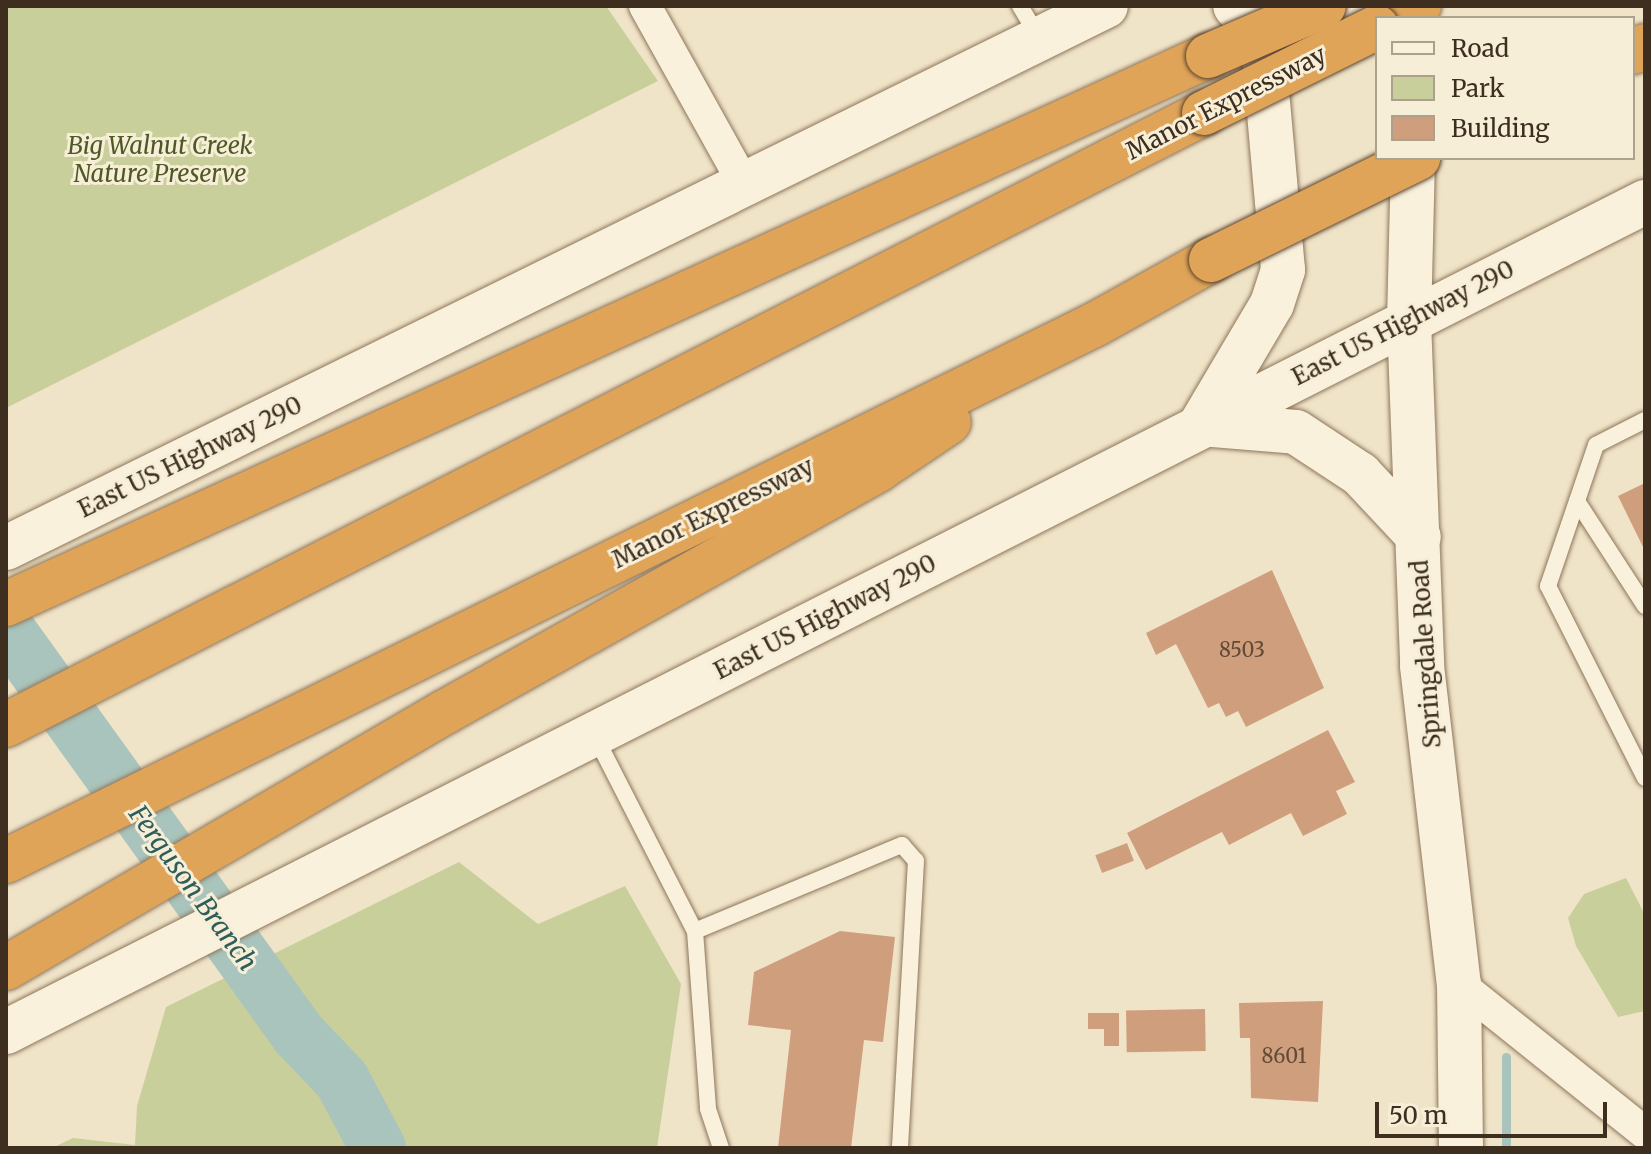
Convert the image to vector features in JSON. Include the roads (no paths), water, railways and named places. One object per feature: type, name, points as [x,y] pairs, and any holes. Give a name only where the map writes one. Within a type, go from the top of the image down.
[{"type":"highway","points":[[6,604],[1324,6]]},
{"type":"highway","points":[[1399,16],[1420,6]]},
{"type":"highway","name":"Manor Expressway","points":[[6,725],[1375,28]]},
{"type":"highway","name":"Manor Expressway","points":[[6,861],[1096,324],[1211,260],[1411,160]]},
{"type":"highway","points":[[14,963],[879,469],[1096,324]]},
{"type":"main road","name":"East US Highway 290","points":[[6,548],[744,184],[1030,22],[1106,6]]},
{"type":"main road","points":[[1235,6],[1262,36],[1283,270],[1272,304],[1201,424],[1296,432],[1360,474],[1419,537]]},
{"type":"main road","name":"Springdale Road","points":[[1415,160],[1409,321],[1422,666],[1459,984],[1461,1148]]},
{"type":"main road","name":"East US Highway 290","points":[[6,1032],[1201,424],[1645,202]]},
{"type":"street","points":[[645,6],[744,184]]},
{"type":"street","points":[[1459,984],[1645,1133]]},
{"type":"lane","points":[[1645,420],[1596,445],[1548,586],[1645,778]]},
{"type":"lane","points":[[1577,501],[1645,606]]},
{"type":"lane","points":[[594,735],[695,931],[708,1109],[721,1148]]},
{"type":"lane","points":[[695,931],[902,845],[916,861],[900,1148]]},
{"type":"waterway","name":"Ferguson Branch","points":[[6,628],[299,1035],[342,1080],[378,1148]]},
{"type":"waterway","points":[[1506,1057],[1506,1148]]},
{"type":"park label","name":"Big Walnut Creek Nature Preserve","points":[[160,160]]}]
